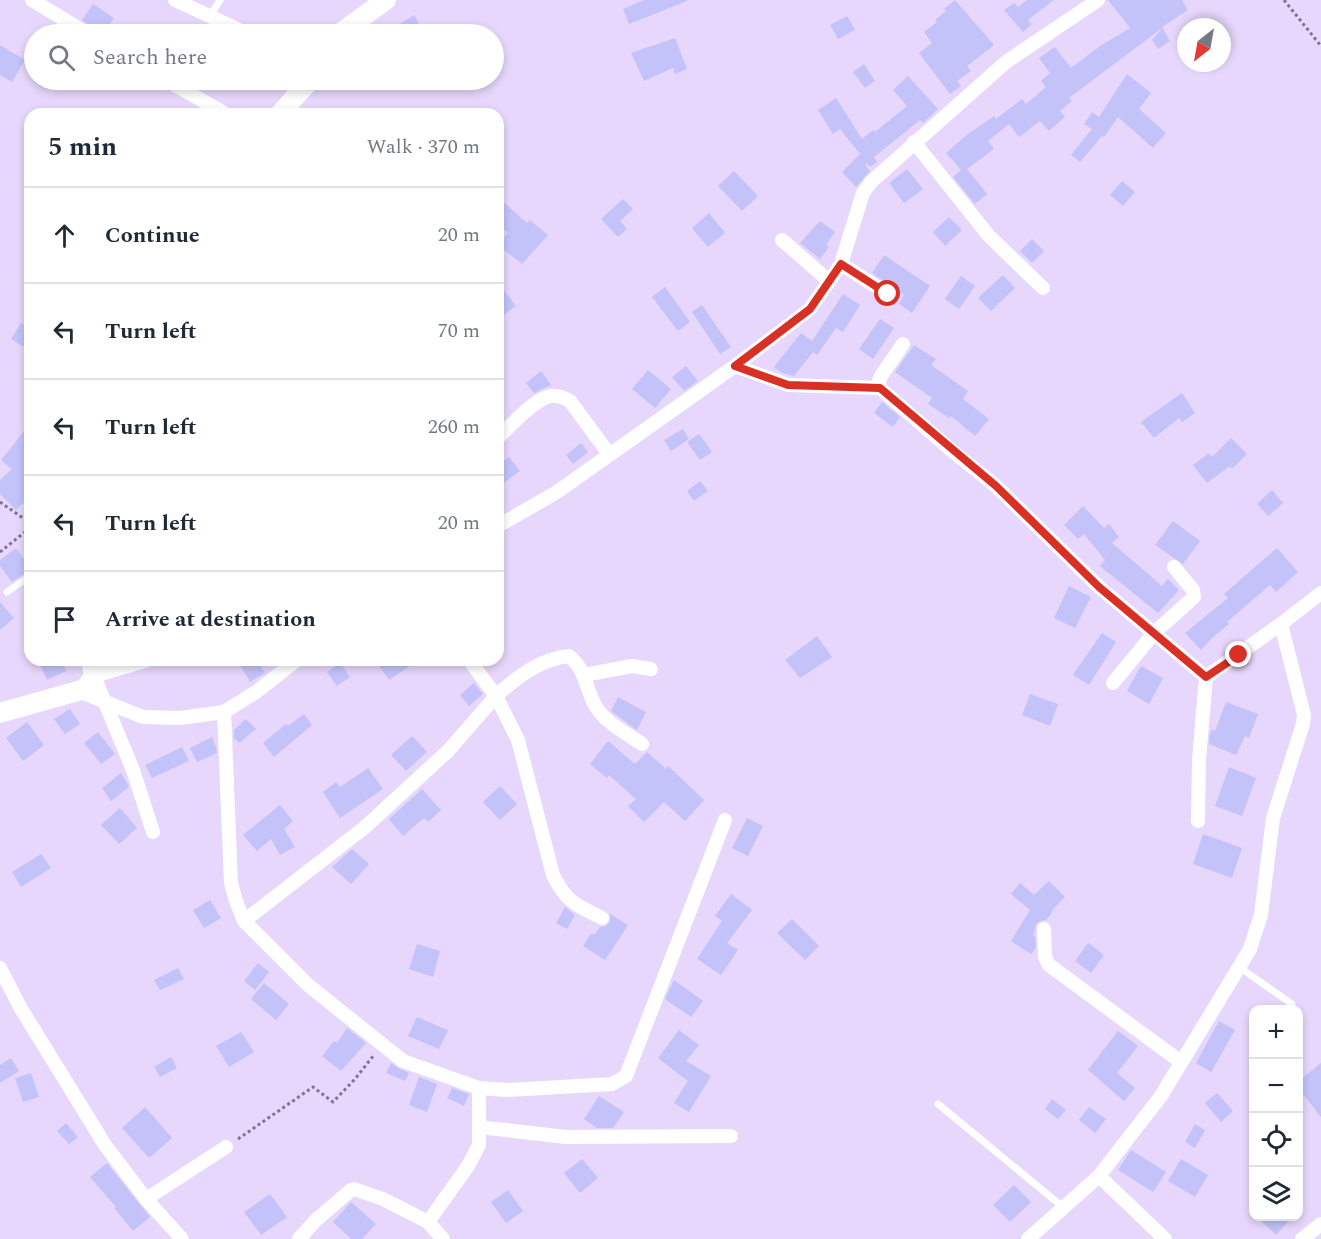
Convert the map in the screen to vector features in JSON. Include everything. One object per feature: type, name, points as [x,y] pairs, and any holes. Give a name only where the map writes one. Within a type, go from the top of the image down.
[{"type":"street","points":[[32,0],[71,24]]},
{"type":"street","points":[[175,0],[224,24]]},
{"type":"street","points":[[353,24],[386,0]]},
{"type":"street","points":[[504,523],[557,492],[735,366],[810,309],[841,264],[863,193],[871,182],[1006,62],[1098,0]]},
{"type":"street","points":[[184,90],[215,108]]},
{"type":"street","points":[[284,108],[301,90]]},
{"type":"street","points":[[915,142],[989,236],[1043,288]]},
{"type":"street","points":[[782,240],[829,281]]},
{"type":"street","points":[[841,264],[888,294]]},
{"type":"street","points":[[880,388],[881,376],[903,345]]},
{"type":"street","points":[[735,366],[788,385],[880,388],[996,486],[1099,587],[1206,677]]},
{"type":"street","points":[[504,433],[543,399],[552,396],[561,397],[570,401],[609,454]]},
{"type":"street","points":[[1113,683],[1154,633],[1194,597],[1193,590],[1174,567]]},
{"type":"street","points":[[1198,821],[1199,760],[1206,677],[1321,593]]},
{"type":"street","points":[[1028,1239],[1099,1176],[1161,1096],[1250,949],[1261,915],[1273,818],[1303,724],[1304,714],[1281,624]]},
{"type":"street","points":[[244,921],[364,828],[448,751],[496,696],[521,674],[560,657],[569,656],[577,662],[584,675],[595,706],[613,724],[642,744]]},
{"type":"street","points":[[78,692],[143,717],[180,718],[224,712],[256,692],[289,666]]},
{"type":"street","points":[[474,666],[496,696],[518,740],[553,875],[560,889],[572,903],[602,918]]},
{"type":"street","points":[[584,675],[632,666],[651,669]]},
{"type":"street","points":[[0,713],[85,689],[92,668]]},
{"type":"street","points":[[92,668],[132,770],[153,832]]},
{"type":"street","points":[[224,712],[231,883],[244,921],[308,985],[403,1061],[479,1088],[506,1090],[612,1084],[626,1076],[725,820]]},
{"type":"street","points":[[1044,929],[1045,957],[1049,965],[1182,1062]]},
{"type":"street","points":[[0,968],[20,1007],[99,1135],[146,1199],[183,1239]]},
{"type":"street","points":[[428,1222],[479,1145],[479,1088]]},
{"type":"street","points":[[479,1127],[566,1137],[731,1136]]},
{"type":"street","points":[[146,1199],[226,1147]]},
{"type":"street","points":[[1099,1176],[1165,1239]]},
{"type":"street","points":[[299,1239],[316,1220],[354,1189],[383,1199],[428,1222],[443,1239]]},
{"type":"street","points":[[1302,1239],[1321,1224]]},
{"type":"lane","points":[[209,18],[220,0]]},
{"type":"lane","points":[[7,592],[24,580]]},
{"type":"lane","points":[[1239,967],[1292,1004]]},
{"type":"lane","points":[[938,1104],[1064,1208]]},
{"type":"path","points":[[1284,0],[1321,46]]},
{"type":"path","points":[[0,502],[24,519]]},
{"type":"path","points":[[0,552],[24,533]]},
{"type":"path","points":[[226,1147],[313,1087],[333,1102],[355,1079],[382,1044]]},
{"type":"building","points":[[644,0],[687,1],[629,24],[623,9]]},
{"type":"building","points":[[955,0],[994,45],[967,66],[971,71],[957,81],[961,86],[950,94],[919,53],[932,43],[924,32],[937,22],[935,20],[946,11],[944,9]]},
{"type":"building","points":[[1027,0],[1054,0],[1028,20],[1032,24],[1023,32],[1004,10],[1014,3],[1018,7]]},
{"type":"building","points":[[1108,0],[1182,0],[1188,10],[1162,27],[1170,41],[1158,49],[1152,40],[1162,28],[1069,98],[1072,101],[1060,111],[1065,117],[1049,131],[1040,121],[1019,137],[1009,124],[988,141],[994,149],[967,169],[987,194],[975,204],[953,177],[961,170],[946,153],[994,116],[996,119],[1022,99],[1026,104],[1046,87],[1041,81],[1050,73],[1039,58],[1055,47],[1071,68],[1100,46],[1130,28]]},
{"type":"building","points":[[93,4],[114,18],[110,24],[88,24],[82,20]]},
{"type":"building","points":[[414,15],[419,24],[400,24]]},
{"type":"building","points":[[847,16],[855,30],[838,39],[830,25]]},
{"type":"building","points":[[675,38],[687,69],[675,74],[673,68],[644,81],[631,53]]},
{"type":"building","points":[[0,45],[24,59],[24,62],[12,82],[0,75]]},
{"type":"building","points":[[864,64],[875,81],[865,88],[853,72]]},
{"type":"building","points":[[1127,74],[1151,93],[1139,109],[1166,133],[1153,148],[1118,117],[1104,137],[1102,136],[1080,162],[1071,155],[1092,129],[1084,124],[1092,112],[1099,117]]},
{"type":"building","points":[[908,76],[938,109],[923,123],[920,120],[874,157],[877,162],[870,167],[867,163],[865,165],[870,171],[856,187],[842,172],[860,154],[840,129],[833,134],[818,110],[836,98],[862,139],[873,130],[875,132],[907,106],[893,90]]},
{"type":"building","points":[[907,169],[923,189],[904,203],[889,183]]},
{"type":"building","points":[[734,171],[758,196],[742,211],[718,186]]},
{"type":"building","points":[[1122,181],[1135,192],[1123,206],[1110,195]]},
{"type":"building","points":[[623,199],[633,209],[620,221],[627,229],[618,237],[601,219]]},
{"type":"building","points":[[504,202],[527,223],[530,220],[548,235],[522,264],[504,250],[504,238],[508,233],[504,229]]},
{"type":"building","points":[[709,213],[725,233],[708,247],[692,228]]},
{"type":"building","points":[[949,217],[962,230],[945,246],[933,232]]},
{"type":"building","points":[[820,221],[835,232],[826,245],[829,247],[820,259],[800,243]]},
{"type":"building","points":[[1032,239],[1044,251],[1032,263],[1020,251]]},
{"type":"building","points":[[884,255],[930,286],[912,313],[899,304],[904,295],[872,273]]},
{"type":"building","points":[[1003,275],[1015,288],[991,311],[978,298]]},
{"type":"building","points":[[961,276],[975,286],[959,309],[945,299]]},
{"type":"building","points":[[665,287],[690,322],[678,331],[652,297]]},
{"type":"building","points":[[504,291],[516,306],[504,315]]},
{"type":"building","points":[[843,294],[860,305],[843,332],[836,328],[817,355],[813,352],[794,376],[782,373],[774,367],[801,333],[812,341]]},
{"type":"building","points":[[702,305],[731,347],[720,354],[692,312]]},
{"type":"building","points":[[880,319],[894,328],[873,359],[859,349]]},
{"type":"building","points":[[21,323],[24,325],[24,347],[11,339]]},
{"type":"building","points":[[914,345],[936,359],[931,365],[968,391],[963,399],[989,419],[975,436],[951,416],[949,418],[928,404],[932,398],[895,372]]},
{"type":"building","points":[[686,366],[698,381],[684,391],[672,377]]},
{"type":"building","points":[[648,370],[671,389],[655,408],[632,389]]},
{"type":"building","points":[[541,371],[551,385],[534,393],[526,383]]},
{"type":"building","points":[[1182,393],[1195,413],[1182,422],[1179,418],[1154,438],[1141,422]]},
{"type":"building","points":[[882,402],[900,417],[893,427],[874,413]]},
{"type":"building","points":[[683,429],[689,439],[671,451],[664,440]]},
{"type":"building","points":[[24,431],[24,503],[16,510],[0,494],[0,480],[12,469],[1,460]]},
{"type":"building","points":[[699,434],[712,452],[700,460],[687,442]]},
{"type":"building","points":[[1231,438],[1247,454],[1232,469],[1230,466],[1207,483],[1193,465],[1209,453],[1212,457]]},
{"type":"building","points":[[581,443],[588,452],[573,464],[566,455]]},
{"type":"building","points":[[509,457],[520,471],[504,483],[504,461]]},
{"type":"building","points":[[700,481],[708,491],[694,501],[687,491]]},
{"type":"building","points":[[1272,490],[1283,503],[1268,516],[1257,504]]},
{"type":"building","points":[[1083,506],[1104,528],[1109,524],[1119,537],[1112,543],[1162,586],[1168,579],[1179,590],[1158,613],[1100,566],[1105,560],[1084,534],[1078,539],[1064,525]]},
{"type":"building","points":[[1173,521],[1200,541],[1183,564],[1155,545]]},
{"type":"building","points":[[16,548],[24,559],[24,574],[12,582],[0,566],[0,560]]},
{"type":"building","points":[[1277,548],[1298,572],[1276,592],[1270,585],[1227,622],[1229,624],[1201,650],[1185,633],[1228,598],[1224,594]]},
{"type":"building","points":[[1069,586],[1091,597],[1075,628],[1054,618]]},
{"type":"building","points":[[0,602],[14,618],[0,630]]},
{"type":"building","points":[[1102,633],[1116,642],[1089,685],[1073,675]]},
{"type":"building","points":[[817,636],[832,657],[800,678],[785,660]]},
{"type":"building","points":[[41,666],[64,666],[66,671],[47,680]]},
{"type":"building","points":[[241,666],[261,666],[265,673],[250,682]]},
{"type":"building","points":[[336,666],[342,666],[350,677],[337,686],[327,672]]},
{"type":"building","points":[[379,666],[410,666],[389,680]]},
{"type":"building","points":[[1141,666],[1163,678],[1149,704],[1127,691]]},
{"type":"building","points":[[474,683],[483,694],[469,706],[460,695]]},
{"type":"building","points":[[1030,694],[1058,704],[1050,726],[1022,715]]},
{"type":"building","points":[[618,697],[646,712],[637,730],[611,711]]},
{"type":"building","points":[[1226,702],[1258,714],[1249,738],[1245,736],[1236,755],[1209,744],[1210,733],[1212,729],[1215,731]]},
{"type":"building","points":[[70,709],[80,724],[65,734],[54,719]]},
{"type":"building","points":[[304,714],[312,725],[274,757],[263,743],[286,724],[288,726]]},
{"type":"building","points":[[246,719],[256,729],[239,743],[234,738],[234,730]]},
{"type":"building","points":[[27,722],[44,745],[23,761],[6,738]]},
{"type":"building","points":[[98,732],[115,754],[101,764],[84,743]]},
{"type":"building","points":[[412,736],[427,752],[406,771],[391,755]]},
{"type":"building","points":[[212,737],[217,753],[197,762],[190,748]]},
{"type":"building","points":[[608,741],[635,764],[647,752],[666,769],[668,766],[704,800],[685,821],[664,802],[644,822],[628,806],[636,799],[609,775],[607,778],[590,764]]},
{"type":"building","points":[[182,747],[189,761],[152,778],[145,765]]},
{"type":"building","points":[[1229,767],[1256,778],[1242,816],[1215,806]]},
{"type":"building","points":[[368,768],[383,789],[340,818],[323,792],[336,782],[340,787]]},
{"type":"building","points":[[121,773],[129,787],[111,801],[102,788]]},
{"type":"building","points":[[500,786],[517,804],[500,820],[483,802]]},
{"type":"building","points":[[422,789],[441,810],[428,822],[424,818],[403,836],[389,819]]},
{"type":"building","points":[[280,805],[293,821],[284,829],[295,847],[280,855],[271,839],[257,851],[243,835]]},
{"type":"building","points":[[120,808],[137,828],[119,844],[101,825]]},
{"type":"building","points":[[747,818],[763,826],[748,856],[732,848]]},
{"type":"building","points":[[1203,834],[1242,848],[1232,878],[1193,864]]},
{"type":"building","points":[[352,849],[369,864],[351,884],[332,867]]},
{"type":"building","points":[[41,854],[51,868],[21,887],[12,872]]},
{"type":"building","points":[[1049,881],[1065,897],[1046,920],[1036,924],[1033,936],[1036,947],[1031,954],[1011,941],[1030,910],[1011,894],[1020,883],[1034,895]]},
{"type":"building","points":[[731,894],[752,910],[727,943],[738,950],[721,975],[697,959],[722,921],[715,916]]},
{"type":"building","points":[[210,900],[221,918],[204,928],[193,910]]},
{"type":"building","points":[[565,907],[575,915],[567,929],[556,923]]},
{"type":"building","points":[[610,914],[628,925],[605,960],[583,946],[591,934],[595,934],[600,927],[610,922]]},
{"type":"building","points":[[792,919],[819,946],[805,960],[777,933]]},
{"type":"building","points":[[1088,943],[1104,955],[1091,973],[1075,961]]},
{"type":"building","points":[[417,944],[440,951],[433,977],[409,969]]},
{"type":"building","points":[[258,963],[269,972],[255,990],[244,981]]},
{"type":"building","points":[[178,968],[184,979],[160,990],[154,980]]},
{"type":"building","points":[[674,980],[703,1001],[691,1017],[665,999]]},
{"type":"building","points":[[264,983],[289,1004],[276,1020],[251,999]]},
{"type":"building","points":[[417,1017],[448,1030],[439,1049],[408,1036]]},
{"type":"building","points":[[1219,1021],[1235,1030],[1211,1072],[1196,1063]]},
{"type":"building","points":[[347,1028],[366,1043],[341,1071],[322,1056],[334,1041],[337,1043]]},
{"type":"building","points":[[679,1030],[699,1045],[686,1061],[711,1076],[689,1112],[674,1103],[688,1081],[658,1058]]},
{"type":"building","points":[[1118,1031],[1138,1046],[1117,1073],[1135,1088],[1124,1101],[1088,1070]]},
{"type":"building","points":[[241,1032],[254,1052],[229,1067],[216,1046]]},
{"type":"building","points":[[171,1057],[177,1068],[160,1077],[154,1067]]},
{"type":"building","points":[[11,1058],[19,1071],[0,1083],[0,1065]]},
{"type":"building","points":[[391,1063],[409,1073],[405,1081],[386,1073]]},
{"type":"building","points":[[1321,1063],[1321,1117],[1303,1094],[1303,1078]]},
{"type":"building","points":[[31,1073],[39,1097],[23,1102],[15,1078]]},
{"type":"building","points":[[419,1077],[437,1084],[427,1112],[409,1105]]},
{"type":"building","points":[[452,1088],[469,1094],[464,1106],[447,1098]]},
{"type":"building","points":[[1217,1093],[1233,1111],[1221,1122],[1205,1103]]},
{"type":"building","points":[[599,1096],[624,1112],[613,1128],[597,1128],[584,1119]]},
{"type":"building","points":[[1052,1099],[1066,1110],[1058,1119],[1045,1109]]},
{"type":"building","points":[[145,1107],[172,1138],[149,1158],[122,1128]]},
{"type":"building","points":[[1089,1107],[1106,1119],[1095,1133],[1079,1120]]},
{"type":"building","points":[[66,1123],[78,1137],[69,1144],[57,1131]]},
{"type":"building","points":[[1195,1124],[1205,1130],[1195,1148],[1185,1142]]},
{"type":"building","points":[[1131,1150],[1166,1172],[1153,1192],[1118,1170]]},
{"type":"building","points":[[582,1159],[598,1178],[580,1193],[564,1173]]},
{"type":"building","points":[[1181,1159],[1208,1175],[1195,1197],[1168,1181]]},
{"type":"building","points":[[107,1163],[150,1217],[133,1231],[90,1177]]},
{"type":"building","points":[[1014,1185],[1031,1202],[1010,1222],[993,1205]]},
{"type":"building","points":[[508,1190],[523,1211],[506,1223],[491,1202]]},
{"type":"building","points":[[270,1194],[287,1217],[261,1235],[244,1212]]},
{"type":"building","points":[[351,1202],[376,1224],[362,1239],[351,1239],[333,1222]]},
{"type":"building","points":[[1261,1221],[1289,1221],[1276,1235]]},
{"type":"route","points":[[888,294],[841,264],[810,309],[735,366],[788,385],[880,388],[996,486],[1099,587],[1206,677],[1239,655]]}]
